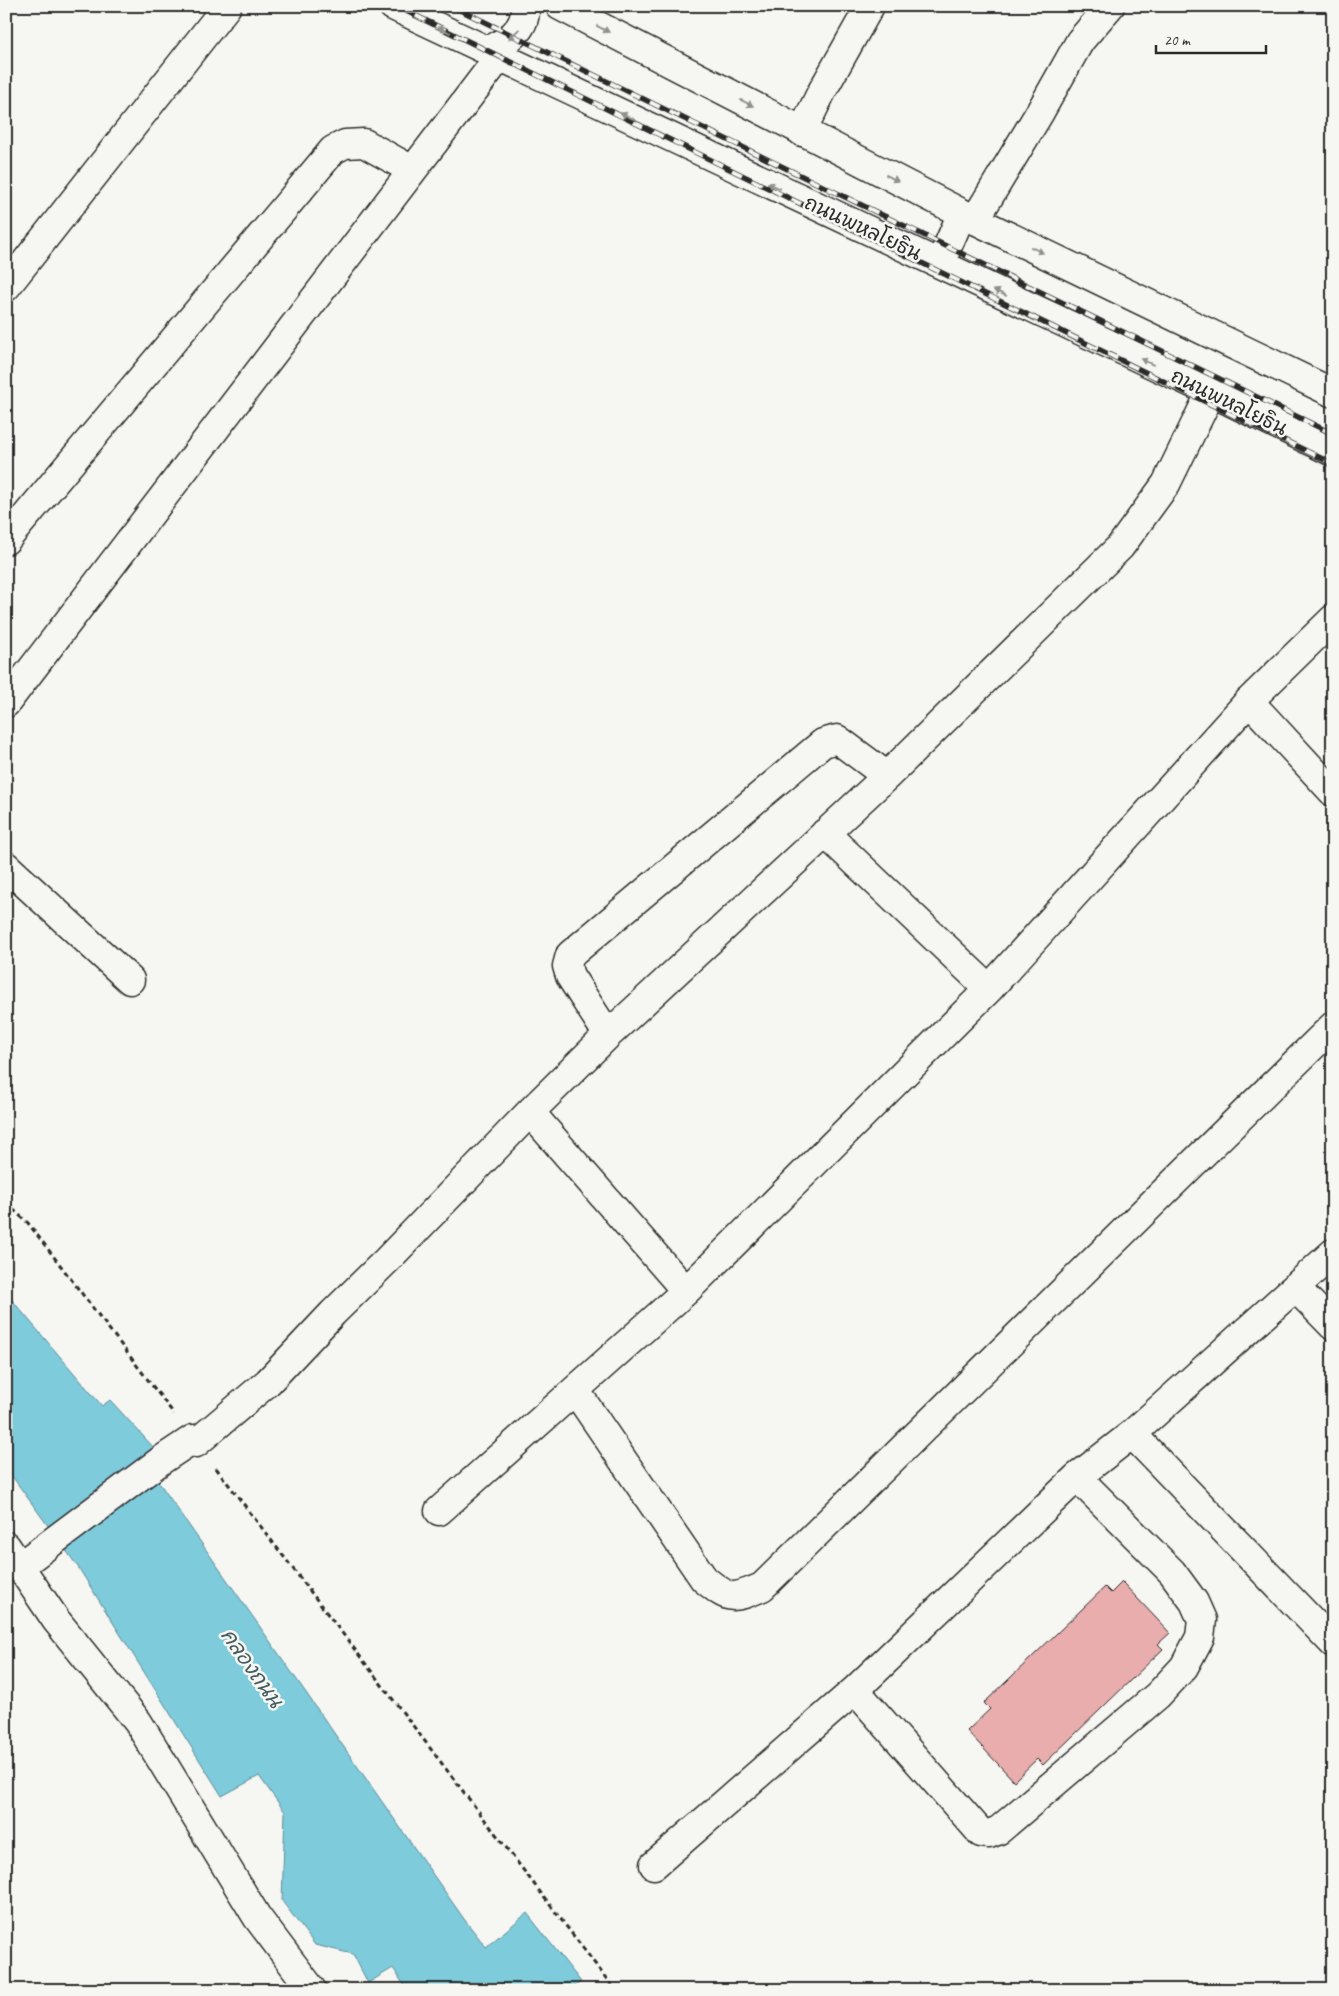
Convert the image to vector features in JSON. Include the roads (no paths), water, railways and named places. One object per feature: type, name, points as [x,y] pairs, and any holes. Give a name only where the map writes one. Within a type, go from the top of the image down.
[{"type":"street","points":[[6,288],[228,6]]},
{"type":"street","name":"ถนนพหลโยธิน","points":[[393,6],[1211,392],[1333,452]]},
{"type":"street","points":[[6,703],[412,170],[494,53],[522,27],[526,6]]},
{"type":"street","points":[[560,6],[968,217],[1333,393]]},
{"type":"street","points":[[802,132],[821,93],[870,6]]},
{"type":"street","points":[[947,267],[968,217],[1040,112],[1080,42],[1110,6]]},
{"type":"street","points":[[6,540],[333,150],[345,144],[364,143],[412,170]]},
{"type":"street","points":[[312,1990],[257,1917],[138,1722],[56,1620],[13,1556],[76,1525],[163,1459],[195,1441],[268,1382],[333,1313],[608,1035],[887,776],[1120,547],[1166,484],[1211,392]]},
{"type":"street","points":[[439,1511],[686,1291],[989,988],[1250,701],[1333,619]]},
{"type":"street","points":[[1250,701],[1333,792]]},
{"type":"street","points":[[608,1035],[570,976],[567,966],[570,955],[823,743],[837,739],[887,776]]},
{"type":"street","points":[[825,833],[989,988]]},
{"type":"street","points":[[6,866],[130,980]]},
{"type":"street","points":[[575,1390],[704,1579],[725,1596],[734,1598],[762,1587],[1333,1026]]},
{"type":"street","points":[[530,1112],[686,1291]]},
{"type":"street","points":[[654,1864],[855,1690],[1077,1476],[1132,1434],[1333,1253]]},
{"type":"street","points":[[1295,1287],[1333,1326]]},
{"type":"street","points":[[1132,1434],[1333,1643]]},
{"type":"street","points":[[855,1690],[981,1833],[989,1834],[999,1830],[1158,1695],[1184,1667],[1200,1637],[1202,1620],[1194,1602],[1172,1572],[1077,1476]]},
{"type":"water","name":"คลองถนน","points":[[6,1293],[102,1406],[110,1400],[155,1449],[144,1461],[464,1919],[486,1947],[527,1913],[581,1982],[569,1990],[407,1990],[393,1968],[368,1983],[353,1954],[315,1945],[282,1901],[285,1812],[259,1776],[222,1796],[78,1567],[6,1468]]},
{"type":"railway","points":[[396,6],[1333,464]]},
{"type":"railway","points":[[452,6],[1333,434]]}]
